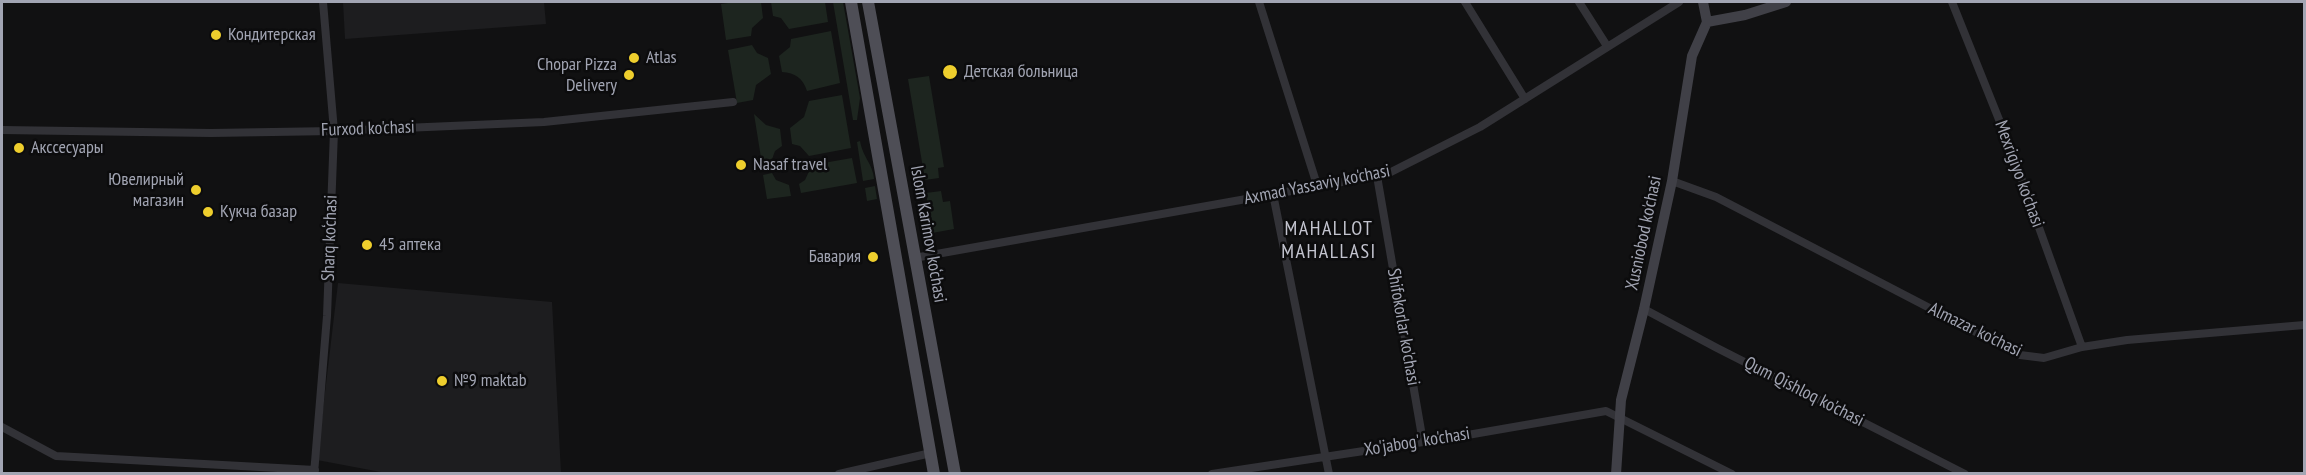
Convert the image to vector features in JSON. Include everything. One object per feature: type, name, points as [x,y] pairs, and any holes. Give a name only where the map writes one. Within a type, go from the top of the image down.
[{"type":"main road","name":"Islom Karimov ko‘chasi","points":[[851,2],[934,474]]},
{"type":"main road","name":"Islom Karimov ko‘chasi","points":[[868,2],[955,474]]},
{"type":"street","name":"Sharq ko‘chasi","points":[[314,472],[327,316],[334,131],[323,2]]},
{"type":"street","points":[[1259,2],[1318,188]]},
{"type":"street","points":[[1464,2],[1525,99]]},
{"type":"street","points":[[1579,2],[1607,46]]},
{"type":"street","name":"Axmad Yassaviy ko'chasi","points":[[914,258],[1387,174],[1479,127],[1679,2]]},
{"type":"street","points":[[1703,2],[1707,22],[1746,15],[1786,2]]},
{"type":"street","name":"Mexrigiyo ko'chasi","points":[[1952,2],[2010,147],[2082,347]]},
{"type":"street","name":"Xusniobod ko'chasi","points":[[1616,474],[1621,400],[1672,181],[1692,56],[1707,22]]},
{"type":"street","name":"Furxod ko'chasi","points":[[2,130],[211,133],[334,131],[544,122],[733,102]]},
{"type":"street","name":"Shifokorlar ko'chasi","points":[[1377,176],[1423,442]]},
{"type":"street","name":"Almazar ko'chasi","points":[[1672,181],[1716,197],[2020,355],[2044,358],[2082,347],[2127,340],[2304,325]]},
{"type":"street","points":[[1273,194],[1329,474]]},
{"type":"street","name":"Qum Qishloq ko'chasi","points":[[1644,309],[1965,474]]},
{"type":"street","name":"Xo'jabog' ko'chasi","points":[[1212,474],[1606,411],[1732,474]]},
{"type":"street","points":[[2,427],[56,456],[314,472]]},
{"type":"street","points":[[840,474],[931,453]]},
{"type":"shaded area","points":[[343,2],[544,2],[546,24],[345,39]]},
{"type":"shaded area","points":[[761,2],[763,18],[752,28],[751,36],[726,40],[721,4]]},
{"type":"shaded area","points":[[771,2],[825,2],[828,22],[789,29],[781,18],[773,16]]},
{"type":"shaded area","points":[[833,2],[843,2],[860,98],[857,120],[853,120]]},
{"type":"shaded area","points":[[831,31],[840,83],[807,91],[798,77],[782,72],[779,56],[790,47],[791,39]]},
{"type":"shaded area","points":[[752,45],[757,53],[768,58],[771,74],[756,85],[753,100],[737,103],[728,50]]},
{"type":"shaded area","points":[[929,76],[944,167],[938,168],[939,178],[925,180],[908,79]]},
{"type":"shaded area","points":[[842,95],[851,148],[809,156],[800,146],[792,144],[790,128],[804,117],[809,101]]},
{"type":"shaded area","points":[[754,114],[766,125],[780,129],[782,146],[775,151],[771,162],[762,164]]},
{"type":"shaded area","points":[[860,141],[874,179],[863,181],[857,142]]},
{"type":"shaded area","points":[[852,158],[857,183],[801,193],[799,184],[805,180],[812,165]]},
{"type":"shaded area","points":[[772,173],[776,180],[789,185],[791,196],[767,199],[763,175]]},
{"type":"shaded area","points":[[875,186],[877,199],[867,201],[865,188]]},
{"type":"shaded area","points":[[941,191],[943,202],[950,201],[954,229],[932,233],[926,193]]},
{"type":"shaded area","name":"№9 maktab","points":[[338,283],[552,302],[561,473],[386,473],[317,460]]},
{"type":"place","name":"Кондитерская","points":[[216,35]]},
{"type":"place","name":"Atlas","points":[[634,58]]},
{"type":"place","name":"Детская больница","points":[[950,72]]},
{"type":"place","name":"Chopar Pizza Delivery","points":[[629,75]]},
{"type":"place","name":"Акссесуары","points":[[19,148]]},
{"type":"place","name":"Nasaf travel","points":[[741,165]]},
{"type":"place","name":"Ювелирный магазин","points":[[196,190]]},
{"type":"place","name":"Кукча базар","points":[[208,212]]},
{"type":"place","name":"45 аптека","points":[[367,245]]},
{"type":"place","name":"Бавария","points":[[873,257]]},
{"type":"place","name":"№9 maktab","points":[[442,381]]},
{"type":"district","name":"MAHALLOT MAHALLASI","points":[[1329,240]]}]
